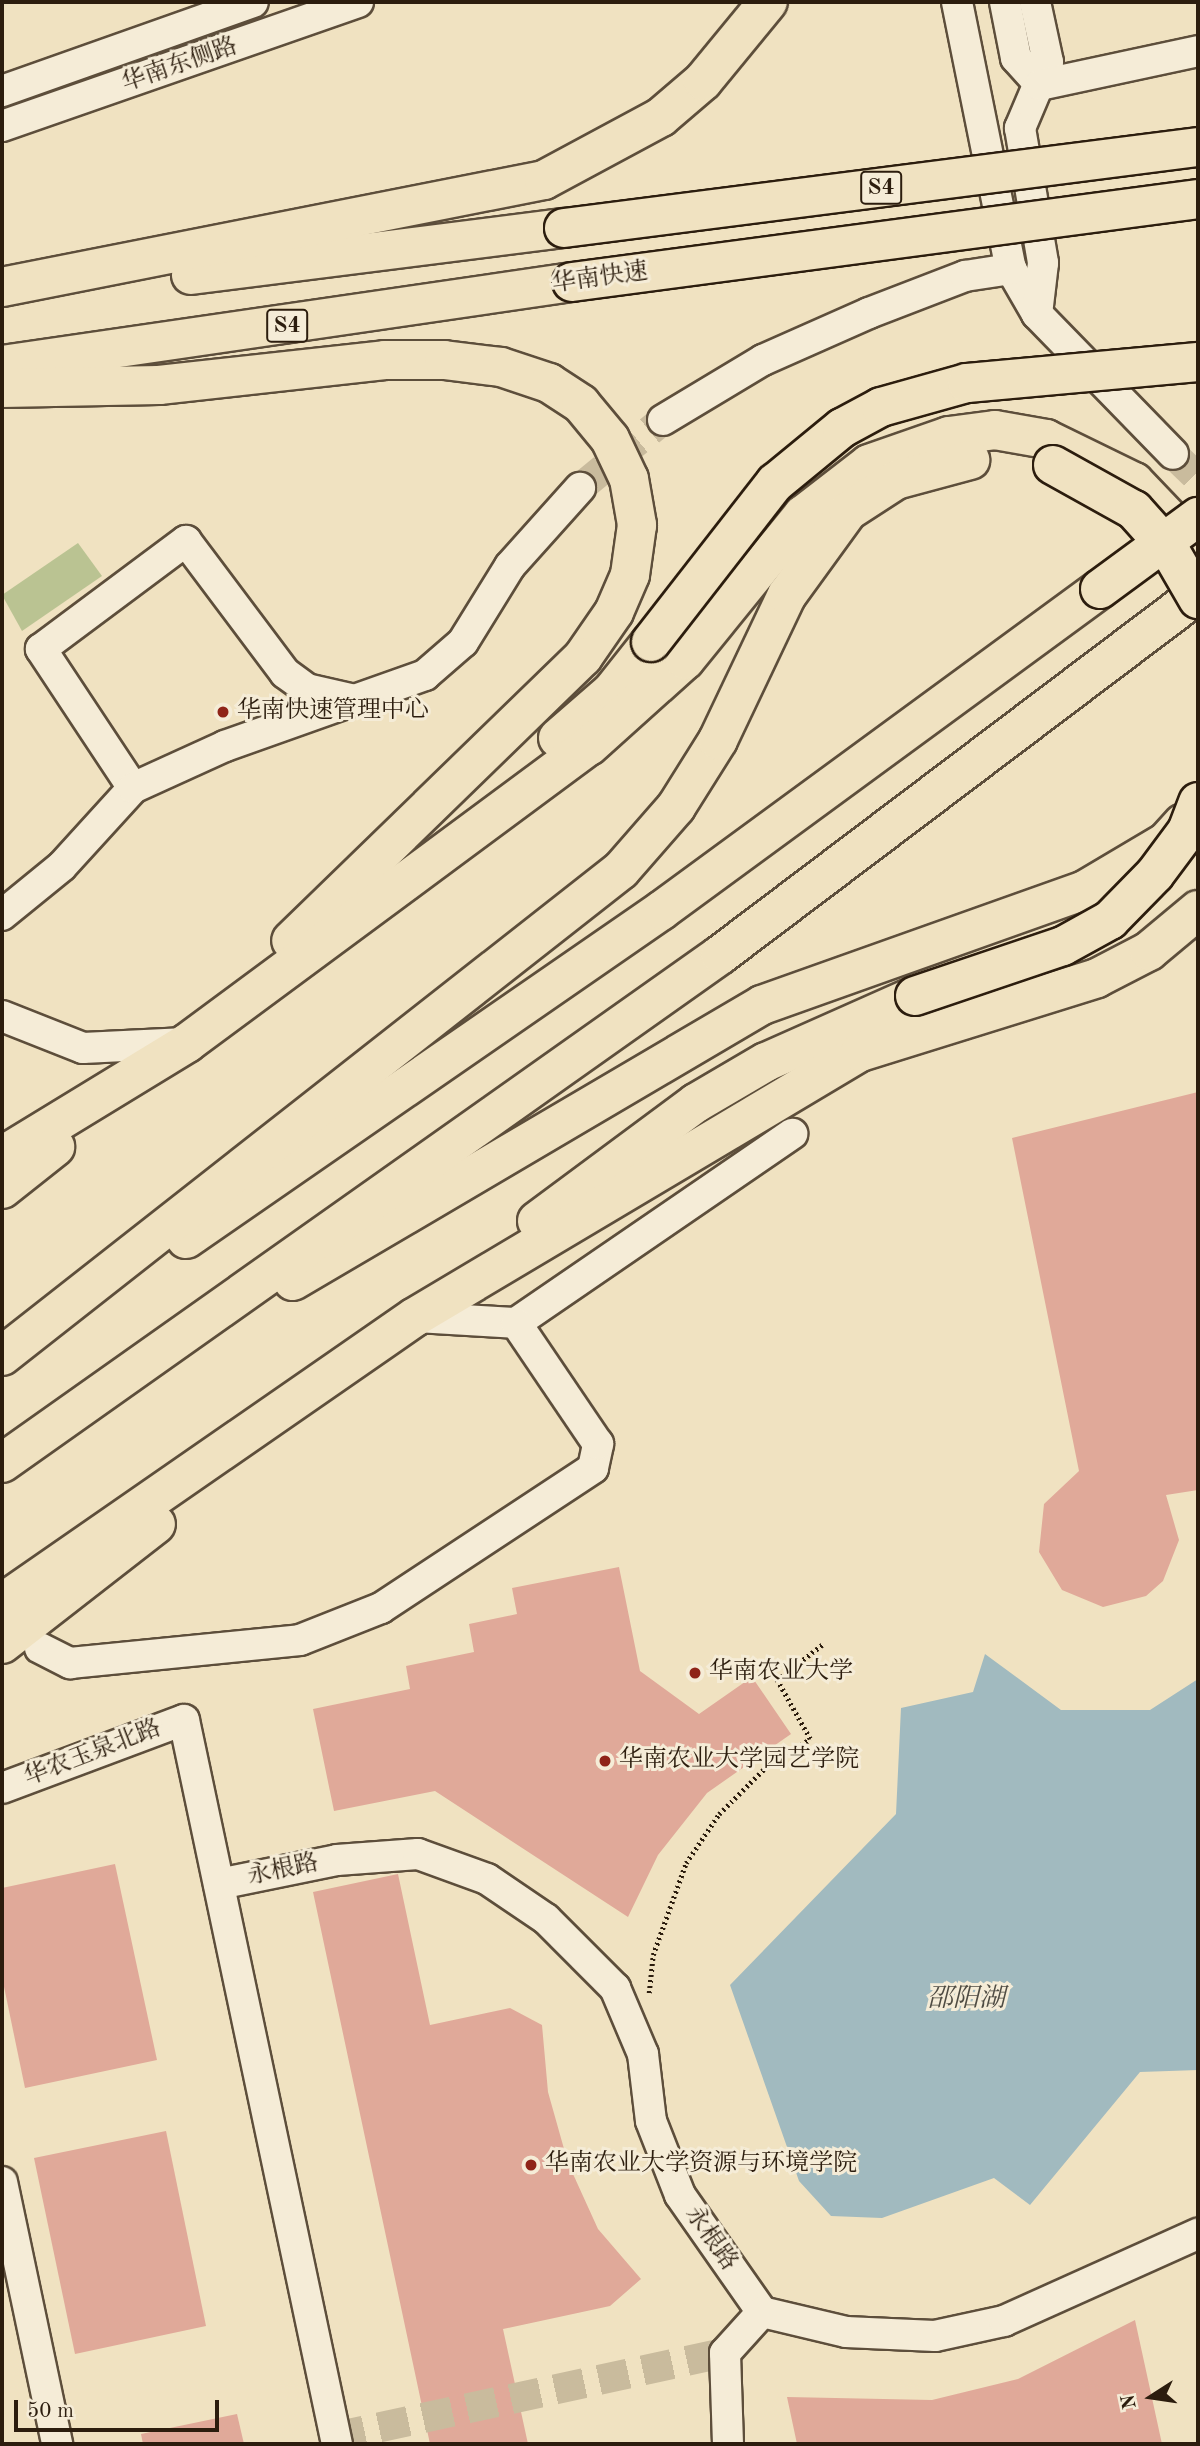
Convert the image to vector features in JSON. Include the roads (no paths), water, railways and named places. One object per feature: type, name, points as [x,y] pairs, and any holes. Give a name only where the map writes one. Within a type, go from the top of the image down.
[{"type":"highway","points":[[2,287],[544,180],[661,117],[703,81],[768,2]]},
{"type":"highway","name":"S4","points":[[2,299],[1198,147]]},
{"type":"highway","name":"华南快速","points":[[2,365],[572,282],[1198,199]]},
{"type":"highway","points":[[2,388],[159,385],[385,360],[501,367],[549,383],[581,404],[610,439],[629,479],[637,525],[630,575],[583,657],[187,1043]]},
{"type":"highway","points":[[2,1189],[187,1043],[612,691],[775,483],[842,428],[881,407],[967,383],[1198,362]]},
{"type":"highway","points":[[2,1156],[187,1043],[638,704],[685,660],[803,515],[869,464],[949,436],[995,430],[1046,439],[1134,482],[1198,550]]},
{"type":"highway","points":[[2,1356],[621,870],[676,807],[748,678],[787,595],[848,511],[896,480],[943,463],[998,457],[1053,465],[1093,483],[1133,510],[1169,549],[1198,599]]},
{"type":"highway","points":[[2,1367],[674,902],[1198,517]]},
{"type":"highway","points":[[2,1463],[720,955],[1198,594]]},
{"type":"highway","points":[[86,1403],[762,1005],[1083,891],[1166,842],[1198,804]]},
{"type":"highway","points":[[1110,920],[1155,874],[1186,831],[1198,804]]},
{"type":"highway","points":[[2,1644],[415,1317],[695,1103],[778,1056],[915,996],[1063,946],[1110,920],[1156,886],[1198,838]]},
{"type":"highway","points":[[2,1603],[415,1317],[860,1052],[1097,978],[1149,951],[1198,910]]},
{"type":"street","name":"华南东侧路","points":[[2,91],[253,2]]},
{"type":"street","name":"华南东侧路","points":[[2,126],[358,2]]},
{"type":"street","points":[[957,2],[1011,269],[1037,314],[1173,454]]},
{"type":"street","points":[[1005,2],[1016,58],[1040,85]]},
{"type":"street","points":[[1035,2],[1048,62],[1020,128],[1043,263],[1037,314]]},
{"type":"street","points":[[1040,85],[1198,51]]},
{"type":"street","points":[[663,420],[763,360],[869,313],[965,276],[1011,269]]},
{"type":"street","points":[[2,915],[62,866],[133,788],[351,699],[425,675],[463,642],[510,566],[580,488]]},
{"type":"street","points":[[133,788],[41,649],[186,541],[285,673],[307,689],[351,699]]},
{"type":"street","points":[[2,1016],[83,1048],[187,1043]]},
{"type":"street","points":[[415,1317],[516,1324],[792,1134]]},
{"type":"street","points":[[40,1648],[70,1663],[300,1640],[382,1608],[593,1468],[598,1444],[516,1324]]},
{"type":"street","name":"华农玉泉北路","points":[[2,1788],[184,1720],[219,1884]]},
{"type":"street","name":"永根路","points":[[219,1884],[337,1860],[418,1854],[487,1879],[547,1919],[615,1988],[643,2054],[651,2121],[680,2195],[762,2312]]},
{"type":"street","points":[[219,1884],[337,2444]]},
{"type":"street","points":[[2,2182],[57,2444]]},
{"type":"street","points":[[728,2444],[725,2353],[762,2312],[845,2332],[934,2336],[1004,2321],[1198,2234]]},
{"type":"water","name":"邵阳湖","points":[[985,1654],[1061,1710],[1150,1710],[1198,1679],[1198,2070],[1140,2072],[1030,2205],[994,2178],[882,2218],[831,2216],[799,2181],[730,1985],[896,1814],[901,1708],[973,1692]]},
{"type":"tunnel","points":[[580,488],[663,420]]},
{"type":"tunnel","points":[[1173,454],[1198,478]]},
{"type":"tunnel","points":[[335,2437],[725,2353]]},
{"type":"place","name":"华南快速管理中心","points":[[223,712]]},
{"type":"place","name":"华南农业大学","points":[[695,1673]]},
{"type":"place","name":"华南农业大学园艺学院","points":[[605,1761]]},
{"type":"place","name":"华南农业大学资源与环境学院","points":[[531,2165]]}]
